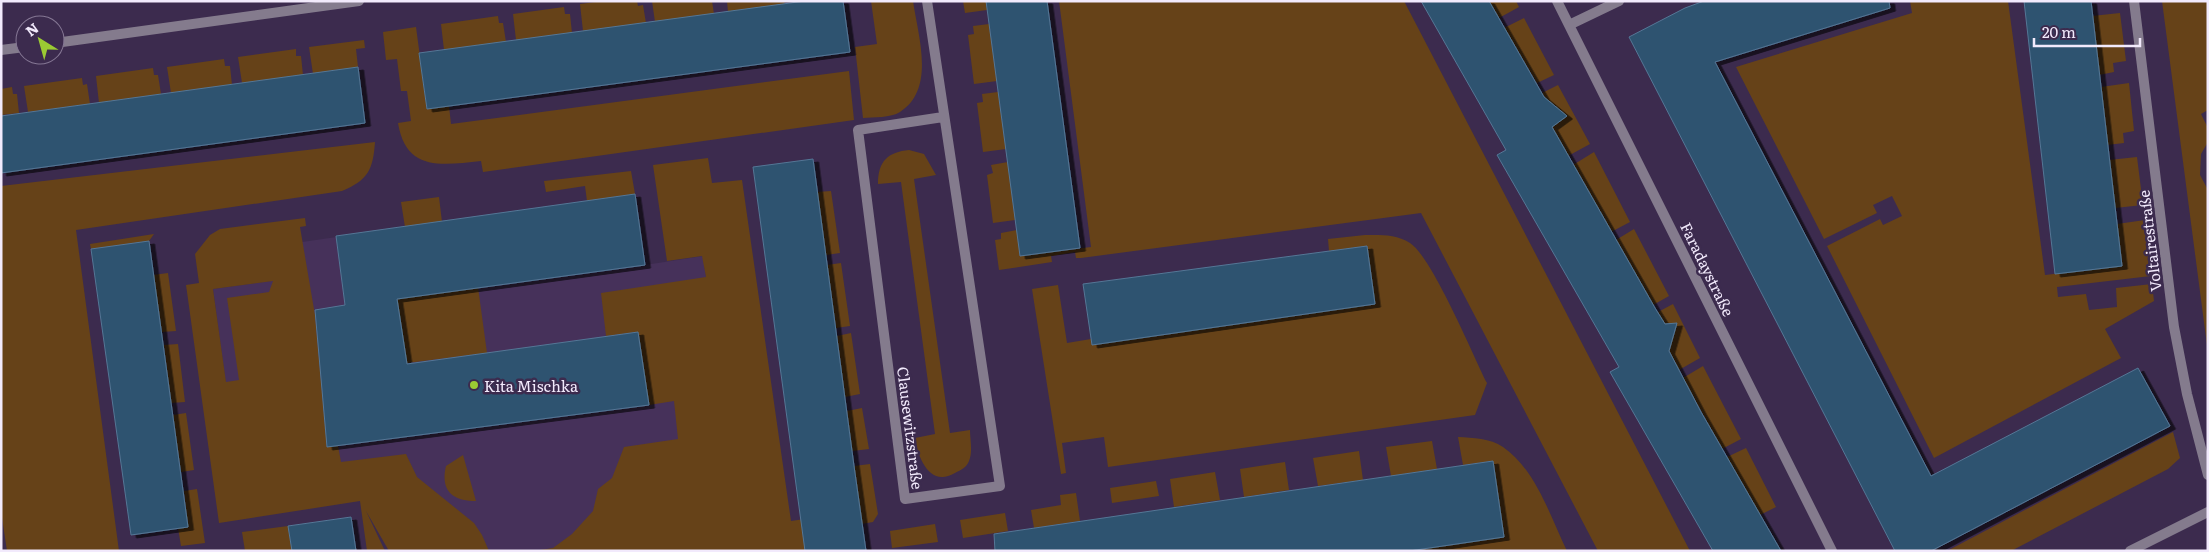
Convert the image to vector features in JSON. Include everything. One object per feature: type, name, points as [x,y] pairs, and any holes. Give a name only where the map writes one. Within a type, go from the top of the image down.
[{"type":"street","points":[[65,42],[359,1]]},
{"type":"street","name":"Clausewitzstraße","points":[[927,1],[1000,486],[905,498],[858,130],[943,117]]},
{"type":"street","name":"Faradaystraße","points":[[1557,1],[1832,551]]},
{"type":"street","points":[[1569,25],[1619,1]]},
{"type":"street","name":"Voltairestraße","points":[[2134,1],[2174,327],[2187,394],[2208,475]]},
{"type":"street","points":[[1,50],[15,48]]},
{"type":"street","points":[[2130,551],[2208,512]]},
{"type":"shaded area","points":[[603,1],[637,1],[638,6],[643,5],[646,23],[583,31],[580,4]]},
{"type":"shaded area","points":[[652,1],[712,1],[714,14],[655,22]]},
{"type":"shaded area","points":[[727,1],[784,1],[785,4],[728,12]]},
{"type":"shaded area","points":[[871,1],[913,1],[921,45],[921,76],[918,90],[911,102],[900,112],[887,116],[863,118],[855,47],[877,44]]},
{"type":"shaded area","points":[[963,1],[986,1],[987,10],[965,13]]},
{"type":"shaded area","points":[[1059,1],[1404,1],[1690,551],[1598,551],[1421,213],[1081,258],[1076,258],[1075,252],[1051,256],[1052,262],[999,270],[995,240],[1001,239],[1001,233],[1017,230],[1020,256],[1091,247]]},
{"type":"shaded area","points":[[1489,1],[1516,1],[1519,7],[1499,18]]},
{"type":"shaded area","points":[[1910,1],[2008,1],[2045,275],[2122,266],[2117,224],[2145,220],[2151,276],[2057,287],[2058,297],[2086,294],[2089,310],[2117,307],[2116,288],[2152,284],[2154,301],[2105,329],[2121,358],[1934,458],[1827,246],[1880,219],[1883,225],[1902,216],[1892,196],[1873,205],[1877,213],[1824,239],[1736,67],[1912,13]]},
{"type":"shaded area","points":[[2162,1],[2208,1],[2208,110],[2201,114],[2208,128],[2208,142],[2201,154],[2200,175],[2208,190],[2208,353]]},
{"type":"shaded area","points":[[564,7],[565,14],[570,14],[572,33],[516,40],[513,14]]},
{"type":"shaded area","points":[[2120,13],[2126,61],[2113,63],[2114,72],[2099,75],[2092,16]]},
{"type":"shaded area","points":[[498,16],[499,23],[503,23],[506,42],[444,50],[441,24]]},
{"type":"shaded area","points":[[1524,18],[1554,75],[1537,83],[1504,28]]},
{"type":"shaded area","points":[[989,24],[997,81],[974,84],[968,35],[974,34],[973,26]]},
{"type":"shaded area","points":[[416,27],[427,109],[449,106],[451,124],[849,71],[854,120],[483,172],[481,161],[453,164],[428,162],[417,158],[402,139],[398,123],[411,121],[407,91],[401,91],[397,59],[386,60],[383,32]]},
{"type":"shaded area","points":[[364,40],[365,48],[356,49],[358,67],[313,74],[309,47]]},
{"type":"shaded area","points":[[296,49],[296,56],[301,56],[303,75],[242,83],[238,57]]},
{"type":"shaded area","points":[[224,59],[225,66],[230,66],[232,85],[171,93],[167,67]]},
{"type":"shaded area","points":[[153,68],[154,75],[158,75],[161,94],[99,103],[96,76]]},
{"type":"shaded area","points":[[82,78],[83,85],[87,84],[90,104],[28,112],[24,86]]},
{"type":"shaded area","points":[[2129,83],[2134,131],[2123,133],[2124,143],[2107,145],[2101,87]]},
{"type":"shaded area","points":[[1558,85],[1590,144],[1568,156],[1552,127],[1552,110],[1542,93]]},
{"type":"shaded area","points":[[12,87],[13,94],[17,94],[19,113],[1,115],[1,89]]},
{"type":"shaded area","points":[[998,92],[1006,149],[983,152],[977,103],[983,102],[982,94]]},
{"type":"shaded area","points":[[375,142],[373,160],[367,173],[358,183],[342,191],[76,230],[119,551],[7,551],[1,511],[1,186]]},
{"type":"shaded area","points":[[909,150],[924,154],[936,175],[914,179],[950,433],[970,430],[971,449],[968,463],[962,469],[946,477],[938,477],[926,468],[919,454],[915,438],[935,434],[901,182],[878,184],[880,169],[886,159],[895,153]]},
{"type":"shaded area","points":[[1594,152],[1630,222],[1611,232],[1573,165]]},
{"type":"shaded area","points":[[2137,157],[2143,205],[2115,208],[2109,160]]},
{"type":"shaded area","points":[[708,158],[712,183],[742,180],[791,521],[860,511],[854,466],[870,464],[878,514],[873,522],[838,528],[836,551],[534,551],[553,548],[572,534],[593,511],[598,489],[612,478],[624,447],[678,439],[674,401],[649,405],[638,332],[606,336],[601,293],[706,277],[702,256],[667,261],[653,165]]},
{"type":"shaded area","points":[[1008,162],[1015,220],[993,223],[987,175],[993,173],[991,165]]},
{"type":"shaded area","points":[[631,171],[635,194],[587,201],[585,186],[546,192],[544,181]]},
{"type":"shaded area","points":[[831,191],[840,253],[826,255],[817,192]]},
{"type":"shaded area","name":"Kita Mischka","points":[[635,194],[645,265],[703,256],[746,551],[422,551],[385,482],[242,502],[213,289],[307,276],[302,242]]},
{"type":"shaded area","points":[[439,197],[442,222],[405,227],[401,202]]},
{"type":"shaded area","points":[[305,218],[306,226],[300,227],[315,315],[327,447],[338,446],[341,462],[406,454],[417,477],[474,523],[489,551],[389,551],[366,511],[385,551],[367,551],[360,501],[219,523],[186,285],[199,283],[195,254],[210,235],[220,229]],"holes":[[[273,281],[269,292],[227,298],[239,380],[226,382],[213,289]]]},
{"type":"shaded area","points":[[1634,229],[1669,296],[1653,305],[1616,240]]},
{"type":"shaded area","points":[[154,234],[149,241],[91,249],[90,244]]},
{"type":"shaded area","points":[[1365,235],[1388,236],[1405,240],[1419,252],[1429,267],[1452,308],[1487,383],[1475,415],[1108,467],[1104,437],[1062,443],[1066,473],[1061,474],[1032,289],[1058,285],[1067,343],[1091,339],[1092,345],[1375,304],[1367,246],[1329,251],[1328,239]]},
{"type":"shaded area","points":[[841,263],[850,326],[836,328],[827,265]]},
{"type":"shaded area","points":[[168,273],[176,331],[162,332],[153,275]]},
{"type":"shaded area","points":[[478,287],[487,353],[407,363],[397,299]]},
{"type":"shaded area","points":[[1673,304],[1700,358],[1679,370],[1664,342],[1674,335],[1675,329],[1671,324],[1664,324],[1658,312]]},
{"type":"shaded area","points":[[851,333],[860,394],[845,397],[837,336]]},
{"type":"shaded area","points":[[178,344],[185,402],[171,403],[164,345]]},
{"type":"shaded area","points":[[1703,366],[1741,439],[1722,449],[1683,378]]},
{"type":"shaded area","points":[[862,408],[869,449],[852,451],[847,411]]},
{"type":"shaded area","points":[[186,413],[194,470],[181,472],[173,415]]},
{"type":"shaded area","points":[[2173,432],[2180,458],[2168,469],[2011,551],[1947,551]]},
{"type":"shaded area","points":[[1458,437],[1493,442],[1503,447],[1515,457],[1525,468],[1541,494],[1567,551],[1411,551],[1504,537],[1493,461],[1463,465]]},
{"type":"shaded area","points":[[1432,441],[1437,469],[1391,476],[1386,447]]},
{"type":"shaded area","points":[[1746,448],[1776,507],[1760,515],[1727,457]]},
{"type":"shaded area","points":[[1359,451],[1363,480],[1318,486],[1313,458]]},
{"type":"shaded area","points":[[463,455],[476,501],[455,497],[450,493],[445,482],[446,466]]},
{"type":"shaded area","points":[[1285,462],[1289,490],[1244,497],[1240,469]]},
{"type":"shaded area","points":[[1215,472],[1220,500],[1174,507],[1170,479]]},
{"type":"shaded area","points":[[1156,481],[1159,496],[1112,503],[1110,488]]},
{"type":"shaded area","points":[[197,489],[205,543],[181,546],[178,528],[188,527],[184,491]]},
{"type":"shaded area","points":[[1076,493],[1080,521],[1034,528],[1031,510],[1061,505],[1060,495]]},
{"type":"shaded area","points":[[1005,513],[1008,531],[963,538],[960,520]]},
{"type":"shaded area","points":[[935,524],[938,542],[892,548],[890,531]]},
{"type":"shaded area","points":[[288,526],[292,551],[245,551],[242,532]]},
{"type":"building","points":[[805,1],[843,1],[850,52],[427,109],[419,53]]},
{"type":"building","points":[[986,1],[1047,1],[1080,248],[1020,256]]},
{"type":"building","points":[[1421,1],[1489,1],[1544,97],[1567,116],[1552,127],[1665,324],[1677,323],[1669,351],[1701,412],[1781,551],[1713,551],[1610,372],[1619,367],[1497,155],[1506,150]]},
{"type":"building","points":[[1704,1],[1889,1],[1890,8],[1715,62],[1931,476],[2138,368],[2170,426],[1931,551],[1895,551],[1629,37],[1685,8]]},
{"type":"building","points":[[2024,1],[2091,1],[2122,266],[2055,274]]},
{"type":"building","points":[[358,67],[365,123],[1,173],[1,116]]},
{"type":"building","points":[[813,159],[866,551],[805,551],[753,167]]},
{"type":"building","name":"Kita Mischka","points":[[635,194],[645,265],[397,299],[407,364],[638,332],[649,405],[327,447],[315,310],[345,305],[336,236]]},
{"type":"building","points":[[149,241],[188,527],[131,535],[91,249]]},
{"type":"building","points":[[1367,246],[1375,304],[1092,345],[1083,284]]},
{"type":"building","points":[[1493,461],[1504,537],[1409,551],[995,551],[994,534]]},
{"type":"building","points":[[351,517],[356,551],[292,551],[288,526]]},
{"type":"place","name":"Kita Mischka","points":[[474,385]]}]
